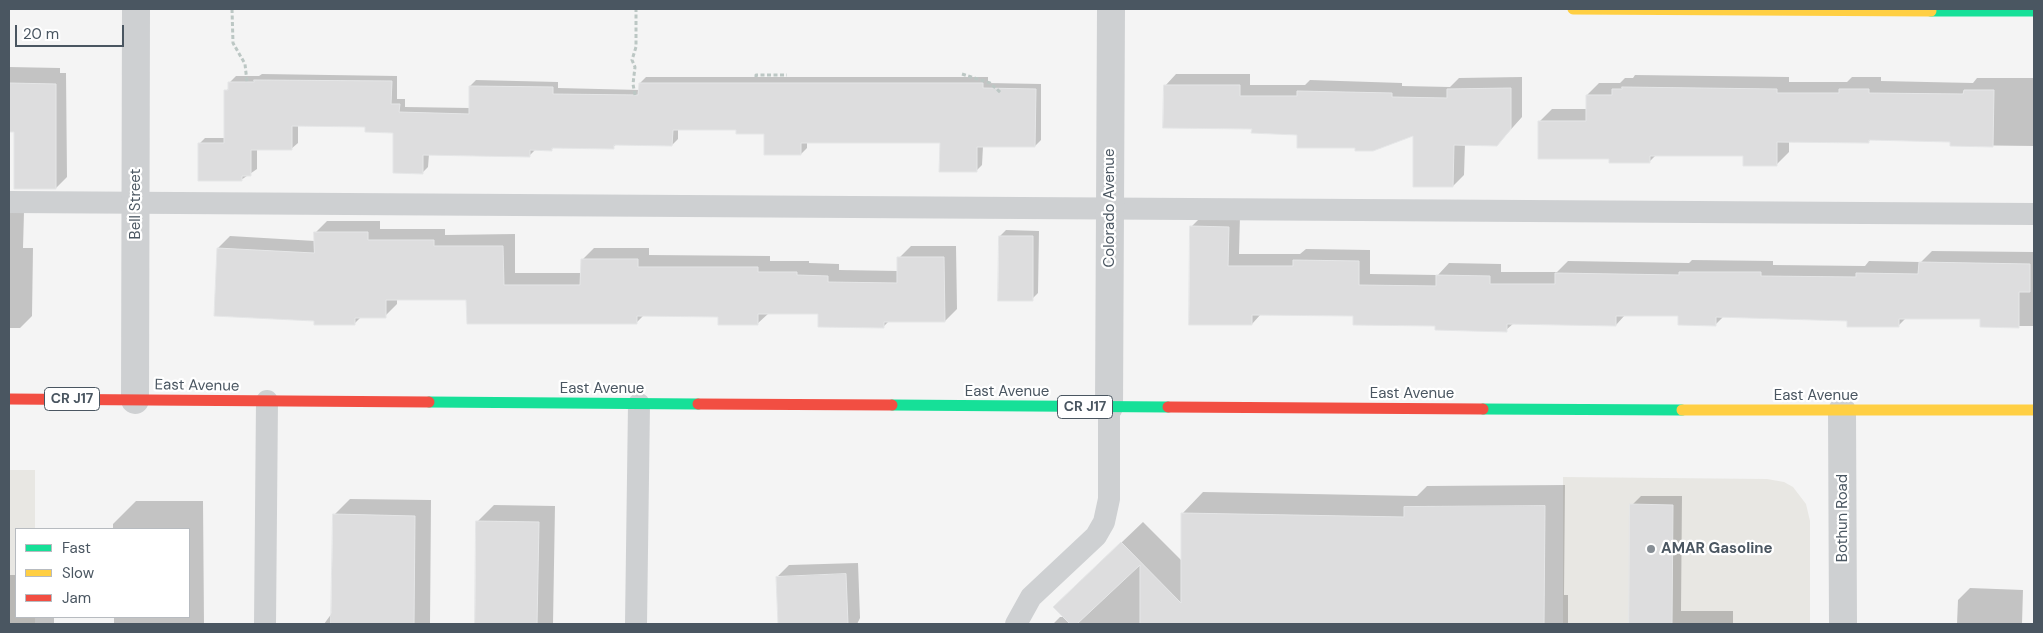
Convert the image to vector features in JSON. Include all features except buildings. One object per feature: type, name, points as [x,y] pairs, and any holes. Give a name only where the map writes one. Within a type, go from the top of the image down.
[{"type":"main road","points":[[1573,9],[2034,11]]},
{"type":"main road","name":"East Avenue","points":[[9,399],[1842,411],[2034,410]]},
{"type":"street","name":"Bell Street","points":[[135,400],[136,9]]},
{"type":"street","name":"Colorado Avenue","points":[[1109,407],[1111,9]]},
{"type":"street","name":"Bothun Road","points":[[1842,411],[1843,624]]},
{"type":"lane","points":[[9,202],[2034,214]]},
{"type":"lane","points":[[265,624],[267,401]]},
{"type":"lane","points":[[636,624],[638,404]]},
{"type":"lane","points":[[1016,624],[1032,598],[1096,536],[1104,522],[1109,499],[1109,407]]},
{"type":"path","points":[[232,9],[233,43],[245,64],[247,82]]},
{"type":"path","points":[[635,95],[633,84],[635,67],[632,60],[636,47],[636,9]]},
{"type":"path","points":[[962,74],[990,82],[1001,93]]},
{"type":"path","points":[[756,77],[756,75],[787,75]]},
{"type":"shaded area","points":[[9,470],[35,470],[35,528],[15,528],[15,618],[35,618],[35,624],[9,624]]},
{"type":"shaded area","points":[[1563,477],[1767,479],[1784,482],[1793,487],[1806,504],[1810,521],[1810,624],[1563,624]]},
{"type":"traffic: fast","points":[[1931,11],[2034,11]]},
{"type":"traffic: fast","points":[[429,402],[698,404]]},
{"type":"traffic: fast","points":[[892,405],[1168,407]]},
{"type":"traffic: fast","points":[[1483,409],[1682,410]]},
{"type":"traffic: slow","points":[[1573,9],[1931,11]]},
{"type":"traffic: slow","points":[[1682,410],[2034,410]]},
{"type":"traffic: jam","points":[[9,399],[429,402]]},
{"type":"traffic: jam","points":[[698,404],[892,405]]},
{"type":"traffic: jam","points":[[1168,407],[1483,409]]},
{"type":"place","name":"AMAR Gasoline","points":[[1651,549]]}]
